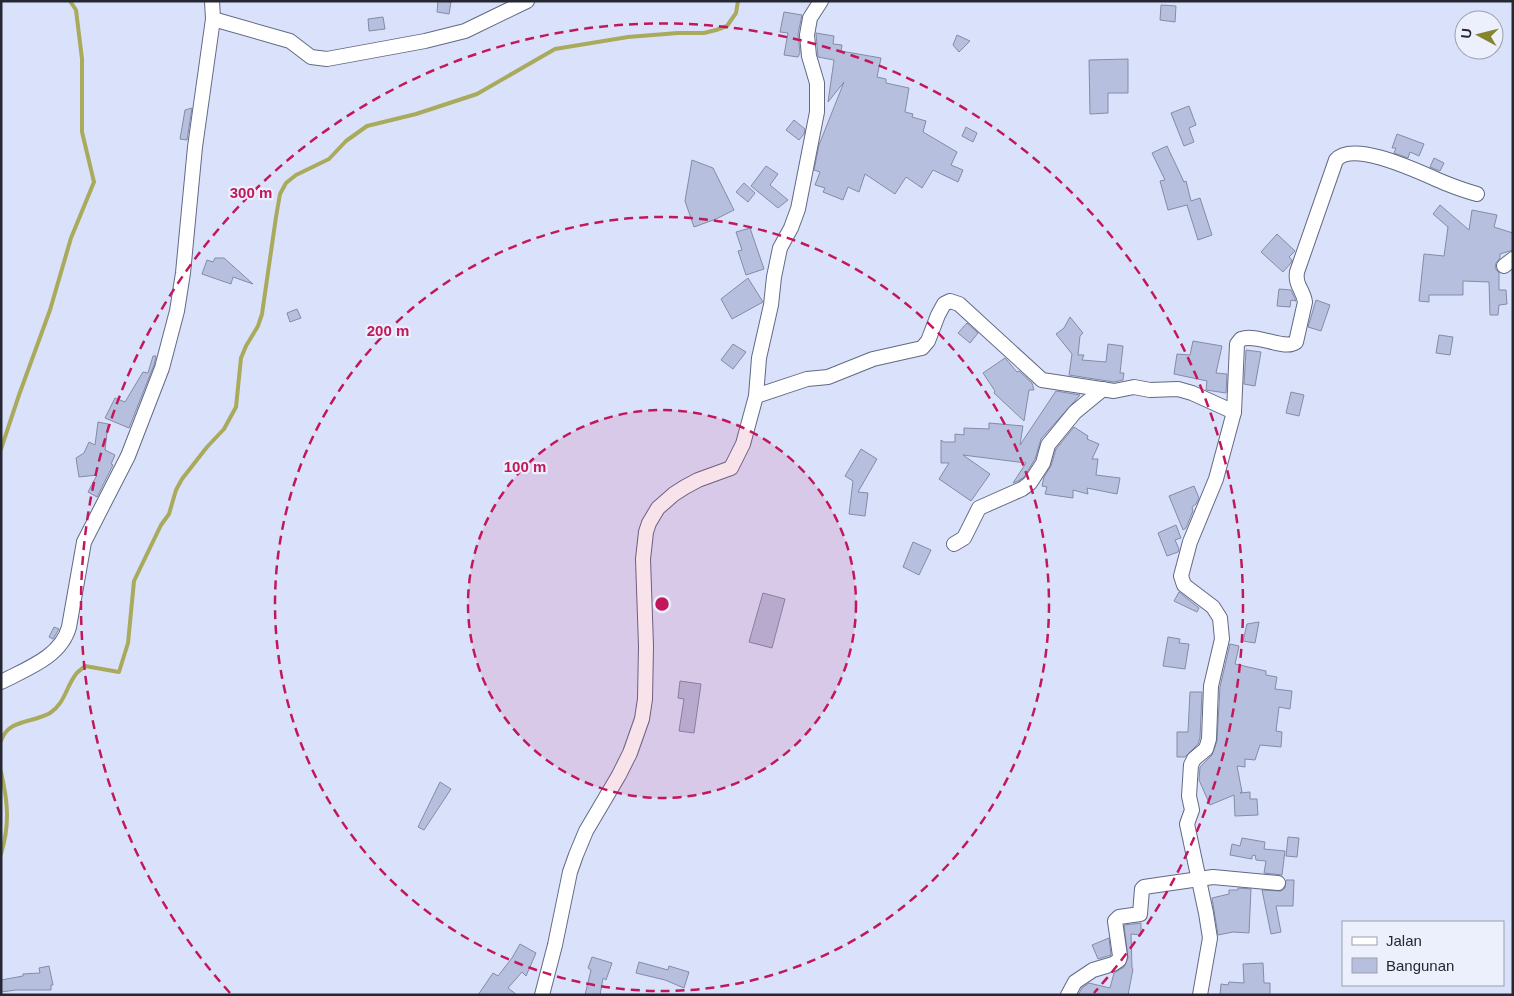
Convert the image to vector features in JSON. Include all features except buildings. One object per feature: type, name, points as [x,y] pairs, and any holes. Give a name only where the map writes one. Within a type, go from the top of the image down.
[{"type":"street","points":[[1,682],[42,660],[65,639],[69,627],[84,542],[128,456],[162,368],[180,292],[195,147],[213,19],[212,1]]},
{"type":"street","points":[[213,19],[290,41],[311,57],[327,59],[425,41],[466,31],[527,1]]},
{"type":"street","points":[[542,995],[573,864],[586,831],[630,753],[642,719],[645,699],[646,646],[643,559],[644,540],[648,523],[658,508],[674,494],[698,480],[731,468],[743,444],[756,396],[759,358],[771,305],[780,248],[791,228],[802,194],[816,112],[817,83],[809,56],[808,35],[810,18],[821,1]]},
{"type":"street","points":[[1200,995],[1210,938],[1187,821],[1192,810],[1189,796],[1192,762],[1206,748],[1209,739],[1210,686],[1222,639],[1219,614],[1204,599],[1184,585],[1181,576],[1190,542],[1216,479],[1234,412],[1236,348],[1239,341],[1244,337],[1253,337],[1288,345],[1296,342],[1305,302],[1297,284],[1297,272],[1336,160],[1340,156],[1351,153],[1378,157],[1477,194]]},
{"type":"street","points":[[756,396],[807,379],[828,377],[873,359],[922,348],[928,342],[941,308],[946,302],[950,301],[959,304],[1042,380],[1114,391],[1132,387],[1150,390],[1178,389],[1192,393],[1234,412]]},
{"type":"street","points":[[954,544],[964,538],[979,508],[1022,489],[1030,483],[1043,462],[1048,444],[1075,412],[1103,388]]},
{"type":"street","points":[[1068,995],[1075,982],[1093,970],[1113,964],[1119,960],[1120,956],[1114,921],[1119,917],[1140,914],[1143,887],[1213,877],[1278,883]]},
{"type":"waterway","points":[[1,449],[50,310],[71,238],[94,182],[82,132],[82,59],[76,10],[70,1]]},
{"type":"waterway","points":[[1,741],[4,734],[15,725],[43,716],[55,709],[76,674],[85,666],[119,672],[128,643],[134,581],[161,525],[169,514],[176,490],[182,479],[224,429],[236,407],[241,358],[258,326],[262,314],[280,194],[286,183],[296,175],[329,159],[346,141],[367,126],[416,114],[477,94],[555,49],[628,37],[704,33],[716,30],[727,26],[736,13],[738,1]]},
{"type":"waterway","points":[[1,772],[7,813],[6,833],[1,854]]}]
